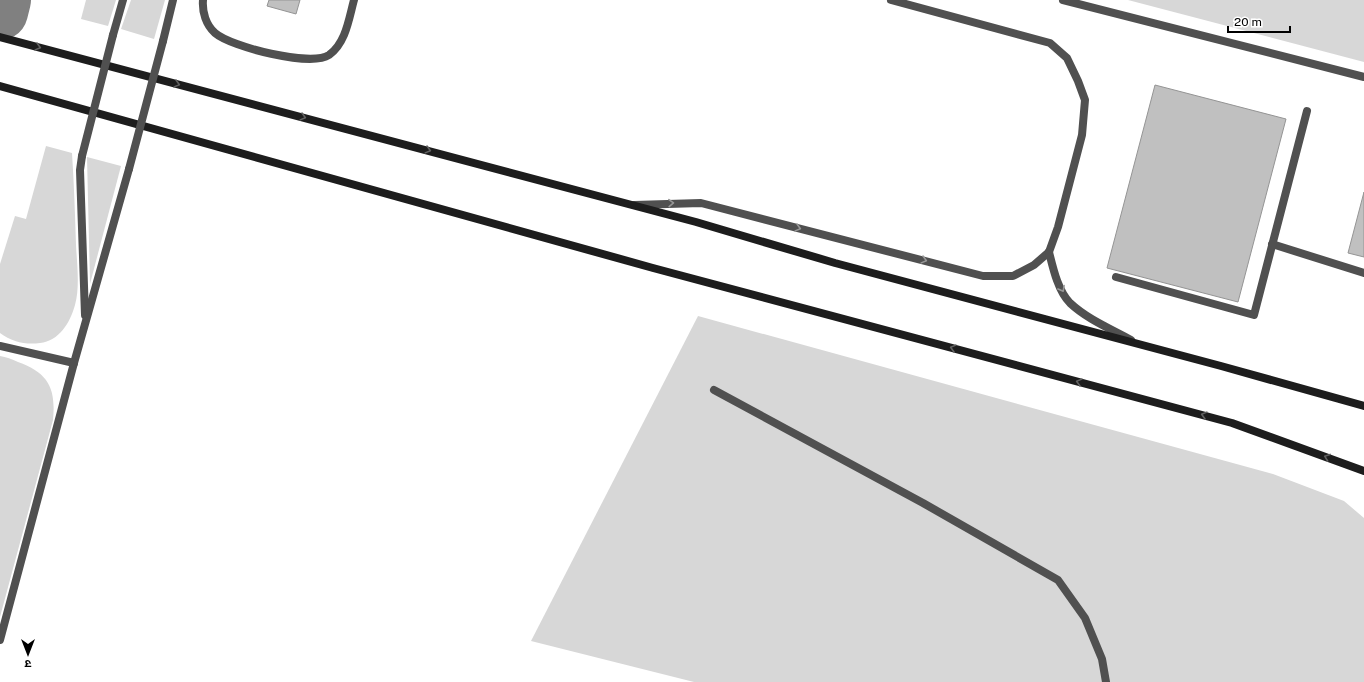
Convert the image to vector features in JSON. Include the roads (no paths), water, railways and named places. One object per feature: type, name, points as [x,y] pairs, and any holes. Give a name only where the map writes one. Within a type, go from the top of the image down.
[{"type":"main road","points":[[0,37],[632,205],[835,263],[1243,372],[1364,406]]},
{"type":"main road","points":[[0,86],[653,268],[1232,423],[1364,471]]},
{"type":"lane","points":[[85,324],[80,170],[82,156],[123,0]]},
{"type":"lane","points":[[0,640],[74,363],[129,169],[173,0]]},
{"type":"lane","points":[[203,0],[202,7],[206,20],[215,33],[225,40],[239,45],[309,60],[320,59],[329,55],[338,46],[345,32],[354,0]]},
{"type":"lane","points":[[632,205],[701,203],[983,276],[1013,276],[1034,265],[1049,252],[1058,227],[1082,135],[1084,100],[1078,81],[1067,58],[1050,43],[891,0]]},
{"type":"lane","points":[[1063,0],[1364,77]]},
{"type":"lane","points":[[1116,277],[1254,315],[1307,111]]},
{"type":"lane","points":[[1272,244],[1364,273]]},
{"type":"lane","points":[[1049,252],[1059,284],[1069,302],[1084,314],[1138,345]]},
{"type":"lane","points":[[0,346],[74,363]]},
{"type":"lane","points":[[714,390],[923,503],[1058,580],[1085,618],[1102,659],[1106,682]]}]
